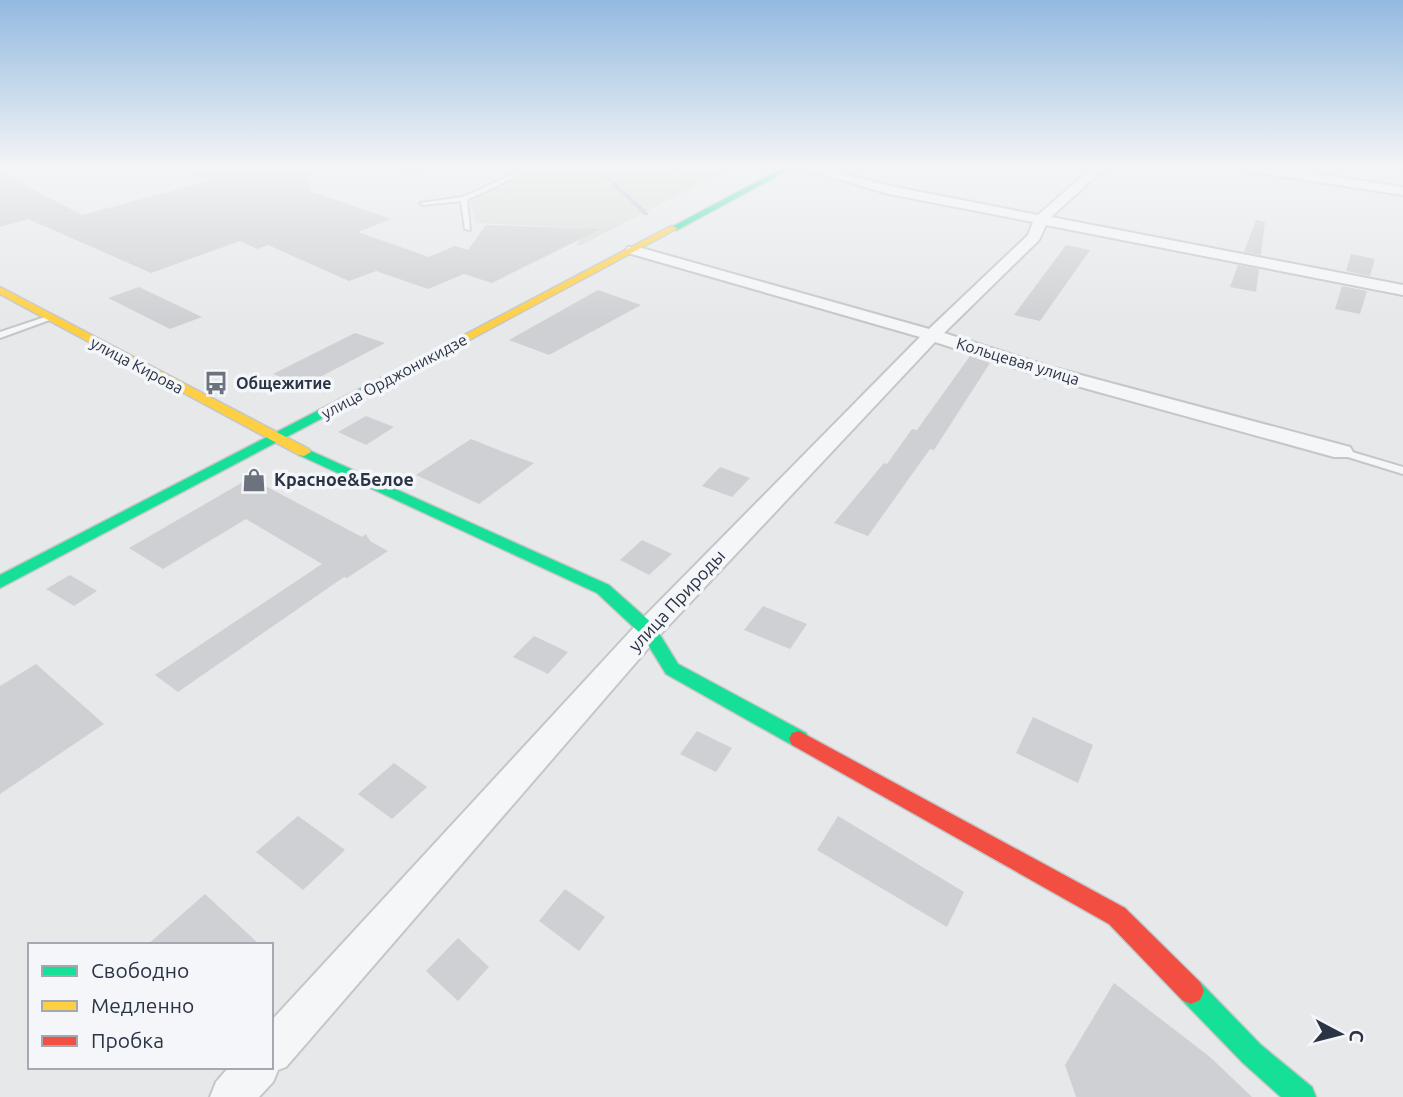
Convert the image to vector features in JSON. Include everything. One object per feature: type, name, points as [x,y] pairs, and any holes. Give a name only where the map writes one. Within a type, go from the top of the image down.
[{"type":"main road","name":"улица Орджоникидзе","points":[[0,582],[691,219]]},
{"type":"main road","name":"улица Кирова","points":[[0,290],[274,439],[603,589],[648,630],[672,669],[1116,916],[1251,1054],[1302,1097]]},
{"type":"street","name":"улица Природы","points":[[273,1050],[648,630],[932,335],[1034,237],[1041,219]]},
{"type":"street","points":[[1042,219],[1403,290]]},
{"type":"street","name":"Кольцевая улица","points":[[633,250],[932,335],[1044,371],[1342,452]]},
{"type":"street","points":[[231,1097],[256,1069]]},
{"type":"lane","points":[[467,219],[468,229]]},
{"type":"lane","points":[[0,335],[51,318]]},
{"type":"lane","name":"Кольцевая улица","points":[[1342,452],[1403,471]]},
{"type":"shaded area","points":[[475,219],[631,219],[581,245],[577,245],[585,228],[476,223]]},
{"type":"building","points":[[0,219],[27,219],[0,227]]},
{"type":"building","points":[[28,219],[391,219],[358,232],[429,257],[455,246],[468,250],[486,225],[601,229],[492,283],[464,274],[428,289],[376,271],[349,281],[268,245],[257,249],[240,241],[151,273]]},
{"type":"building","points":[[1256,220],[1265,222],[1261,255],[1244,252]]},
{"type":"building","points":[[1066,245],[1090,250],[1040,321],[1014,315]]},
{"type":"building","points":[[1351,254],[1375,259],[1370,276],[1346,271]]},
{"type":"building","points":[[1238,265],[1259,269],[1256,292],[1230,287]]},
{"type":"building","points":[[1342,286],[1367,291],[1360,314],[1335,309]]},
{"type":"building","points":[[139,287],[202,317],[170,329],[108,298]]},
{"type":"building","points":[[598,290],[641,305],[549,355],[509,340]]},
{"type":"building","points":[[355,333],[385,343],[303,386],[273,374]]},
{"type":"building","points":[[970,356],[990,363],[934,450],[930,449],[868,536],[834,523],[884,463],[887,464],[912,429],[917,430]]},
{"type":"building","points":[[366,416],[394,427],[366,445],[338,432]]},
{"type":"building","points":[[471,439],[534,463],[479,504],[416,475]]},
{"type":"building","points":[[720,467],[750,478],[732,497],[702,486]]},
{"type":"building","points":[[250,478],[362,537],[366,534],[370,541],[388,551],[347,578],[344,577],[178,692],[155,675],[322,564],[246,519],[163,569],[129,548]]},
{"type":"building","points":[[642,540],[672,554],[649,575],[620,560]]},
{"type":"building","points":[[70,575],[97,591],[74,606],[46,589]]},
{"type":"building","points":[[763,606],[807,624],[790,649],[744,630]]},
{"type":"building","points":[[534,636],[568,652],[548,674],[513,657]]},
{"type":"building","points":[[36,664],[104,724],[0,794],[0,686]]},
{"type":"building","points":[[1033,717],[1093,745],[1078,783],[1016,753]]},
{"type":"building","points":[[697,731],[732,748],[716,772],[680,754]]},
{"type":"building","points":[[394,763],[427,787],[392,819],[358,794]]},
{"type":"building","points":[[298,816],[345,850],[303,890],[256,852]]},
{"type":"building","points":[[838,816],[964,892],[947,927],[817,850]]},
{"type":"building","points":[[565,889],[605,917],[579,951],[539,921]]},
{"type":"building","points":[[205,894],[258,943],[149,943]]},
{"type":"building","points":[[458,938],[489,967],[458,1001],[426,971]]},
{"type":"building","points":[[1114,983],[1210,1057],[1252,1097],[1076,1097],[1065,1065]]},
{"type":"traffic: fast","points":[[674,228],[691,219]]},
{"type":"traffic: fast","points":[[0,582],[383,381]]},
{"type":"traffic: fast","points":[[304,452],[603,589],[648,630],[672,669],[799,739]]},
{"type":"traffic: fast","points":[[1191,991],[1252,1054],[1302,1097]]},
{"type":"traffic: slow","points":[[383,381],[674,228]]},
{"type":"traffic: slow","points":[[0,290],[304,452]]},
{"type":"traffic: jam","points":[[799,739],[1117,916],[1191,991]]},
{"type":"place","name":"Общежитие","points":[[216,383]]},
{"type":"place","name":"Красное&Белое","points":[[254,480]]}]
